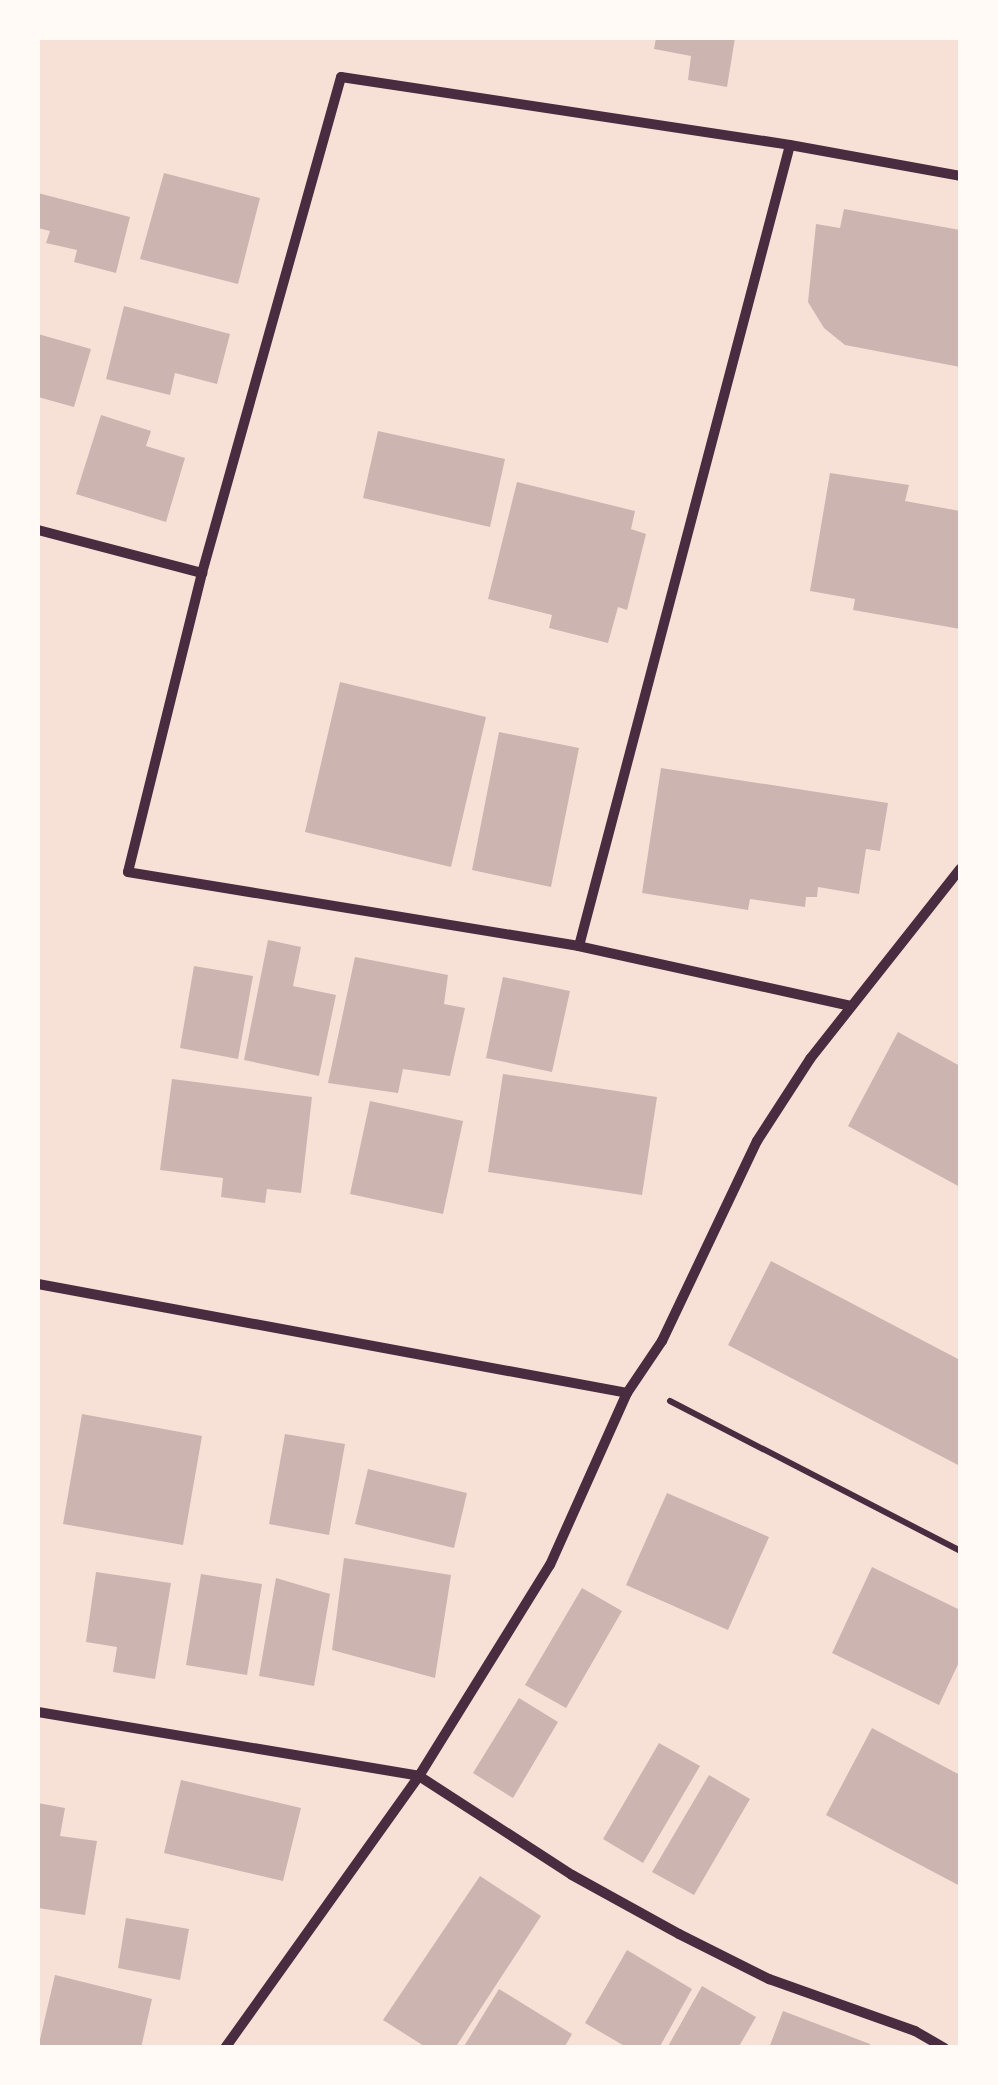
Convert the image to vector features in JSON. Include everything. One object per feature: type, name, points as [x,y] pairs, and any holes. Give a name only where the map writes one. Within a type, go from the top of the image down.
[{"type":"street","points":[[850,1006],[579,946],[128,872],[202,573],[340,77],[790,145],[960,176]]},
{"type":"street","points":[[579,946],[790,145]]},
{"type":"street","points":[[38,530],[202,573]]},
{"type":"street","points":[[225,2048],[419,1776],[550,1565],[627,1393],[662,1341],[757,1140],[850,1006],[960,868]]},
{"type":"street","points":[[38,1284],[627,1393]]},
{"type":"street","points":[[38,1712],[419,1776],[572,1875],[679,1934],[769,1979],[916,2031],[945,2048]]},
{"type":"path","points":[[633,1382],[960,1551]]},
{"type":"building","points":[[656,38],[735,38],[727,87],[688,80],[691,56],[654,49]]},
{"type":"building","points":[[164,173],[260,198],[238,284],[140,259]]},
{"type":"building","points":[[38,193],[130,217],[116,273],[74,262],[77,250],[46,243],[50,231],[38,228]]},
{"type":"building","points":[[844,209],[960,230],[960,367],[845,345],[824,328],[808,302],[816,224],[840,228]]},
{"type":"building","points":[[124,306],[230,334],[217,384],[175,373],[170,395],[106,379]]},
{"type":"building","points":[[38,334],[91,349],[74,407],[38,397]]},
{"type":"building","points":[[101,415],[151,431],[146,446],[185,458],[166,522],[76,494]]},
{"type":"building","points":[[378,431],[505,459],[490,527],[363,498]]},
{"type":"building","points":[[830,473],[909,485],[905,501],[960,511],[960,629],[853,610],[855,599],[810,591]]},
{"type":"building","points":[[517,482],[635,511],[631,529],[646,534],[627,610],[618,607],[608,643],[549,628],[552,615],[488,599]]},
{"type":"building","points":[[340,682],[486,717],[451,867],[305,832]]},
{"type":"building","points":[[499,732],[579,748],[551,887],[472,870]]},
{"type":"building","points":[[661,768],[888,803],[880,851],[866,849],[859,894],[818,887],[817,897],[806,897],[805,907],[750,899],[748,910],[642,893]]},
{"type":"building","points":[[268,940],[301,947],[293,986],[336,995],[319,1076],[244,1060]]},
{"type":"building","points":[[355,957],[448,975],[444,1004],[465,1008],[450,1076],[403,1069],[398,1093],[328,1083]]},
{"type":"building","points":[[194,966],[253,976],[238,1059],[180,1048]]},
{"type":"building","points":[[503,977],[570,991],[552,1072],[486,1058]]},
{"type":"building","points":[[898,1032],[960,1066],[960,1187],[848,1126]]},
{"type":"building","points":[[503,1074],[657,1097],[642,1195],[488,1172]]},
{"type":"building","points":[[172,1079],[312,1097],[301,1193],[267,1189],[265,1203],[221,1197],[223,1178],[160,1170]]},
{"type":"building","points":[[370,1101],[463,1121],[443,1214],[350,1194]]},
{"type":"building","points":[[771,1261],[960,1360],[960,1466],[728,1345]]},
{"type":"building","points":[[82,1414],[202,1436],[183,1545],[63,1524]]},
{"type":"building","points":[[285,1434],[345,1444],[329,1535],[269,1524]]},
{"type":"building","points":[[368,1469],[467,1493],[454,1548],[355,1524]]},
{"type":"building","points":[[667,1493],[769,1537],[728,1630],[626,1585]]},
{"type":"building","points":[[344,1558],[451,1575],[435,1678],[332,1650]]},
{"type":"building","points":[[872,1567],[960,1610],[960,1660],[939,1705],[832,1653]]},
{"type":"building","points":[[96,1572],[171,1583],[155,1679],[113,1672],[117,1647],[86,1642]]},
{"type":"building","points":[[201,1574],[262,1584],[247,1675],[186,1665]]},
{"type":"building","points":[[276,1578],[330,1594],[314,1686],[259,1676]]},
{"type":"building","points":[[582,1588],[622,1611],[566,1708],[525,1685]]},
{"type":"building","points":[[519,1698],[558,1722],[513,1798],[473,1773]]},
{"type":"building","points":[[872,1728],[960,1775],[960,1886],[826,1815]]},
{"type":"building","points":[[659,1743],[700,1766],[643,1863],[603,1839]]},
{"type":"building","points":[[709,1775],[750,1799],[694,1895],[652,1872]]},
{"type":"building","points":[[181,1780],[301,1808],[283,1881],[164,1853]]},
{"type":"building","points":[[38,1803],[65,1808],[60,1836],[97,1841],[85,1915],[38,1908]]},
{"type":"building","points":[[480,1876],[541,1916],[455,2048],[427,2048],[383,2020]]},
{"type":"building","points":[[126,1918],[189,1929],[180,1980],[118,1968]]},
{"type":"building","points":[[627,1950],[692,1989],[659,2048],[628,2048],[585,2023]]},
{"type":"building","points":[[55,1975],[152,1999],[141,2048],[38,2048]]},
{"type":"building","points":[[702,1986],[756,2017],[738,2048],[667,2048]]},
{"type":"building","points":[[499,1989],[572,2034],[564,2048],[463,2048]]},
{"type":"building","points":[[783,2011],[870,2044],[869,2048],[769,2048]]}]
